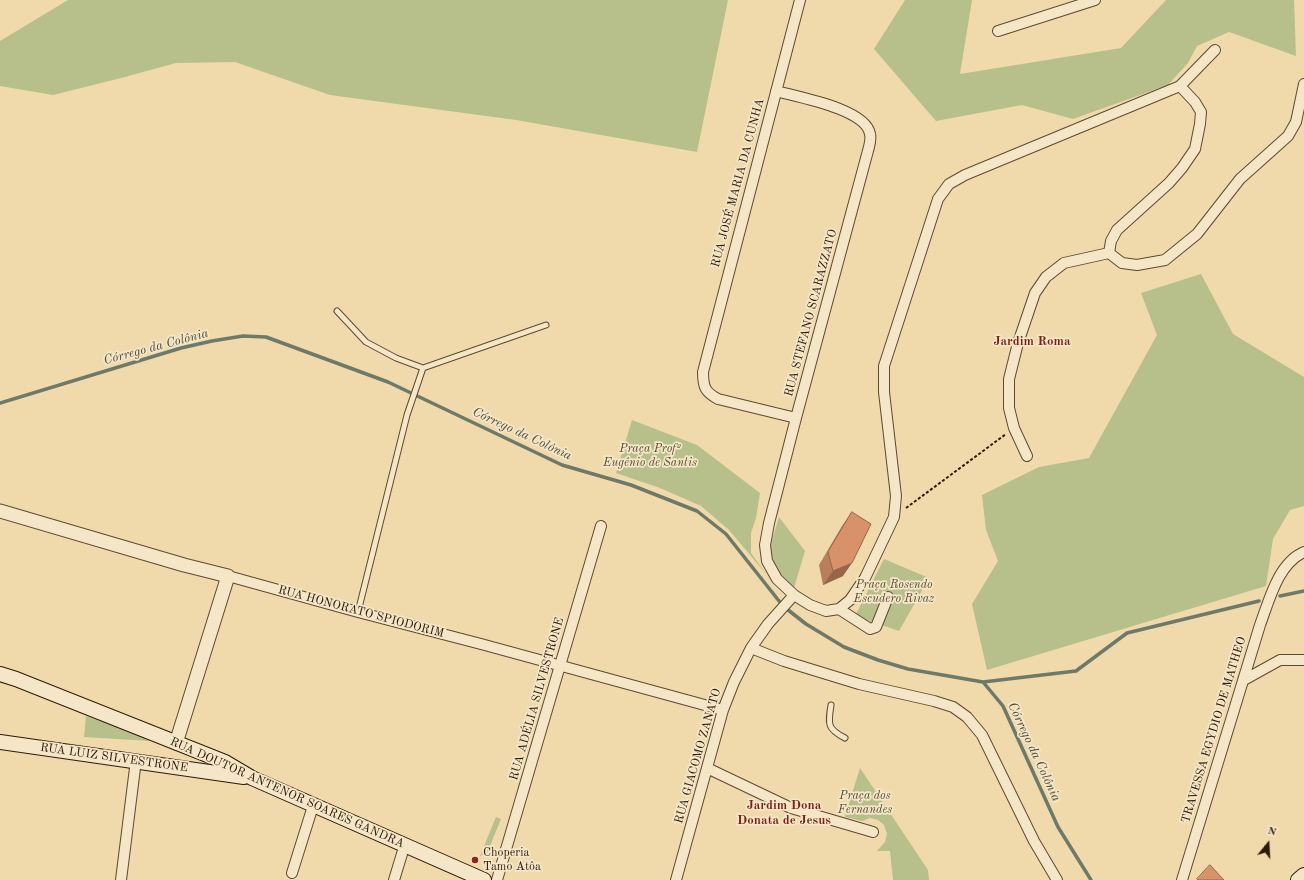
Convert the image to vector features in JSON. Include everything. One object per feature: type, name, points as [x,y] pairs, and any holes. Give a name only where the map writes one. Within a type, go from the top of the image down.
[{"type":"main road","name":"RUA DOUTOR ANTENOR SOARES GANDRA","points":[[0,674],[225,762],[252,778],[313,806],[405,844],[484,880]]},
{"type":"main road","name":"RUA LUIZ SILVESTRONE","points":[[0,742],[252,778]]},
{"type":"main road","points":[[140,761],[167,756],[174,751],[176,743]]},
{"type":"main road","points":[[1298,880],[1304,875]]},
{"type":"street","name":"RUA JOSÉ MARIA DA CUNHA","points":[[796,418],[718,399],[705,389],[703,372],[800,0]]},
{"type":"street","points":[[998,31],[1095,0]]},
{"type":"street","points":[[888,596],[876,627],[870,629],[840,609],[850,600],[865,578],[894,517],[896,496],[884,392],[884,366],[938,199],[949,184],[965,175],[1180,86],[1215,50]]},
{"type":"street","points":[[1109,253],[1122,263],[1137,265],[1165,260],[1197,234],[1240,178],[1288,136],[1296,122],[1304,84]]},
{"type":"street","points":[[1109,253],[1111,241],[1117,230],[1168,183],[1182,168],[1195,149],[1201,112],[1195,102],[1180,86]]},
{"type":"street","name":"RUA STEFANO SCARAZZATO","points":[[776,91],[843,110],[855,116],[865,124],[870,134],[869,147],[796,418],[769,523],[765,545],[767,561],[776,579],[791,598],[826,611],[840,609]]},
{"type":"street","points":[[1027,456],[1014,428],[1009,408],[1009,379],[1018,343],[1035,292],[1046,277],[1064,263],[1109,253]]},
{"type":"street","name":"RUA HONORATO SPIODORIM","points":[[0,512],[184,565],[723,710]]},
{"type":"street","name":"RUA ADÉLIA SILVESTRONE","points":[[497,880],[601,526]]},
{"type":"street","name":"TRAVESSA EGYDIO DE MATHEO","points":[[1182,880],[1273,588],[1290,562],[1299,554],[1304,552]]},
{"type":"street","points":[[176,743],[228,576]]},
{"type":"street","name":"RUA GIACOMO ZANATO","points":[[676,880],[723,710],[734,682],[751,648],[768,624],[791,598]]},
{"type":"street","points":[[751,648],[784,661],[859,684],[934,701],[953,707],[967,717],[982,735],[1034,841],[1057,880]]},
{"type":"street","points":[[1244,680],[1280,660],[1304,660]]},
{"type":"street","points":[[121,880],[140,761]]},
{"type":"street","points":[[707,768],[791,808],[873,832]]},
{"type":"street","points":[[292,872],[313,806]]},
{"type":"street","points":[[394,880],[405,844]]},
{"type":"lane","points":[[337,311],[366,342],[396,358],[423,368],[546,325]]},
{"type":"lane","points":[[358,612],[407,415],[423,368]]},
{"type":"lane","points":[[831,705],[829,722],[830,727],[835,733],[845,738]]},
{"type":"path","points":[[894,517],[1014,428]]},
{"type":"green space","points":[[68,0],[728,0],[697,152],[516,120],[330,95],[235,62],[176,63],[53,95],[0,86],[0,41]]},
{"type":"green space","points":[[905,0],[972,0],[960,74],[1121,48],[1166,0],[1294,0],[1296,56],[1229,32],[1197,46],[1188,63],[1168,85],[1073,119],[1022,105],[936,121],[874,49]]},
{"type":"green space","points":[[1201,274],[1233,334],[1304,377],[1304,506],[1290,510],[1273,539],[1266,586],[987,670],[972,604],[998,561],[986,530],[982,495],[1039,467],[1089,458],[1157,335],[1141,293]]},
{"type":"green space","name":"Praça Profº Eugênio de Santis","points":[[632,420],[697,445],[760,493],[756,518],[751,533],[751,553],[767,575],[729,530],[701,506],[660,488],[616,473]]},
{"type":"green space","points":[[779,517],[805,551],[794,588],[784,580],[774,565],[770,547]]},
{"type":"green space","name":"Praça Rosendo Escudero Rivaz","points":[[884,559],[929,578],[899,631],[855,616]]},
{"type":"green space","points":[[86,716],[137,734],[150,741],[84,737]]},
{"type":"green space","name":"Praça dos Fernandes","points":[[860,768],[928,870],[929,880],[893,880],[890,851],[877,851],[885,842],[887,834],[884,825],[878,820],[870,818],[862,821],[845,817]]},
{"type":"green space","points":[[496,817],[501,819],[487,853],[480,856]]},
{"type":"building","points":[[852,512],[871,524],[852,563],[833,571],[828,552]]},
{"type":"building","points":[[1210,865],[1224,880],[1197,879]]},
{"type":"waterway","name":"Córrego da Colônia","points":[[0,403],[181,348],[243,336],[266,337],[388,382],[562,465],[631,485],[697,511],[726,534],[783,606],[806,624],[844,647],[878,660],[908,669],[983,682],[1003,706],[1058,827],[1091,880]]},
{"type":"waterway","points":[[1280,596],[1304,591]]},
{"type":"waterway","points":[[983,682],[1076,671],[1127,633],[1259,601]]},
{"type":"place","name":"Choperia Tamo Atôa","points":[[475,860]]},
{"type":"district","name":"Jardim Roma","points":[[1032,342]]},
{"type":"district","name":"Jardim Dona Donata de Jesus","points":[[784,814]]}]
